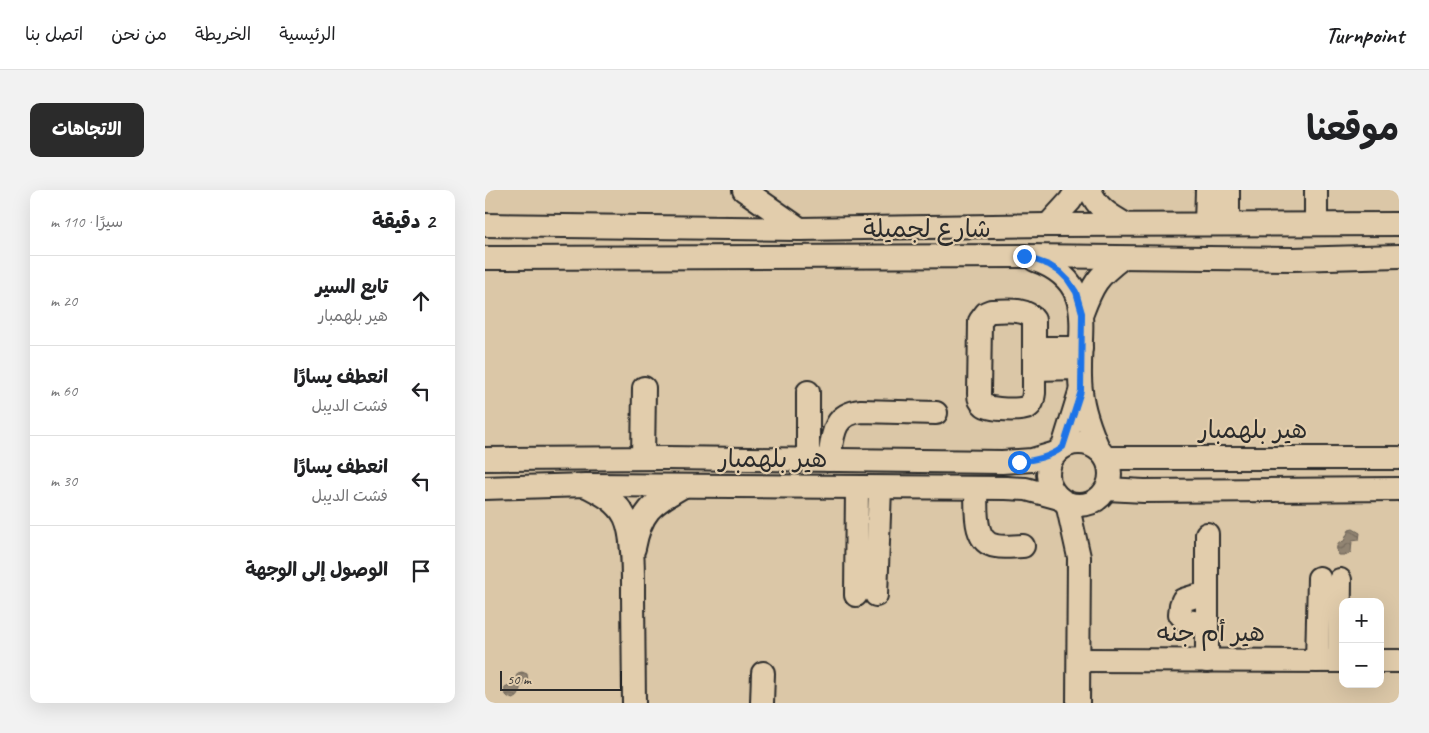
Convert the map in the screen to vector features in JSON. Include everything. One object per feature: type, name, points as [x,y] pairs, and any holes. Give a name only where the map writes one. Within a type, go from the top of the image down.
[{"type":"street","points":[[744,190],[799,229]]},
{"type":"street","points":[[1048,225],[1070,201],[1077,190]]},
{"type":"street","points":[[1090,190],[1094,200],[1106,214],[1125,224]]},
{"type":"street","points":[[1206,224],[1207,190]]},
{"type":"street","points":[[1228,190],[1229,224]]},
{"type":"street","points":[[1316,224],[1317,190]]},
{"type":"street","name":"شارع لجميلة","points":[[485,225],[799,229],[1125,224],[1399,224]]},
{"type":"street","points":[[1024,256],[1049,265],[1060,272],[1076,292],[1082,313],[1081,391],[1088,421],[1111,473],[1104,493],[1084,535],[1079,557],[1078,703]]},
{"type":"street","name":"شارع لجميلة","points":[[485,258],[1024,256],[1293,260],[1399,256]]},
{"type":"street","points":[[1082,313],[1097,280],[1122,258]]},
{"type":"street","points":[[1034,359],[1081,358]]},
{"type":"street","points":[[643,458],[644,388]]},
{"type":"street","points":[[1060,450],[1081,391]]},
{"type":"street","points":[[808,392],[818,460]]},
{"type":"street","points":[[818,460],[843,416],[850,412],[937,413]]},
{"type":"street","points":[[1103,454],[1091,445],[1082,443],[1072,444],[1060,450],[1051,460],[1048,476],[1054,492],[1063,500],[1075,505],[1085,505],[1093,502],[1104,493],[1144,490],[1399,489]]},
{"type":"street","name":"هير بلهمبار","points":[[485,459],[643,458],[1002,462],[1032,460],[1060,450]]},
{"type":"street","name":"هير بلهمبار","points":[[1103,454],[1399,458]]},
{"type":"street","points":[[587,485],[608,497],[619,508],[625,518],[632,559],[634,703]]},
{"type":"street","name":"هير بلهمبار","points":[[485,488],[587,485],[1006,488],[1027,490],[1063,500]]},
{"type":"street","points":[[632,559],[637,531],[648,510],[656,502],[684,486]]},
{"type":"street","points":[[857,488],[866,595],[880,488]]},
{"type":"street","points":[[976,488],[981,538],[995,546],[1023,546]]},
{"type":"street","points":[[1063,500],[1079,557]]},
{"type":"street","points":[[1207,534],[1207,661]]},
{"type":"street","points":[[1329,579],[1333,661]]},
{"type":"street","name":"هير أم جنه","points":[[1079,660],[1333,661]]},
{"type":"street","points":[[1384,661],[1399,661]]},
{"type":"street","points":[[762,703],[763,673]]},
{"type":"water","points":[[1353,529],[1360,533],[1359,540],[1352,541],[1351,552],[1347,555],[1339,555],[1337,550],[1338,544],[1344,541],[1349,530]]},
{"type":"water","points":[[518,673],[527,674],[528,682],[521,686],[519,694],[513,699],[506,695],[505,687],[513,683]]},
{"type":"route","points":[[1019,462],[1056,453],[1063,447],[1081,391],[1082,313],[1076,292],[1060,272],[1049,265],[1024,256]]}]
